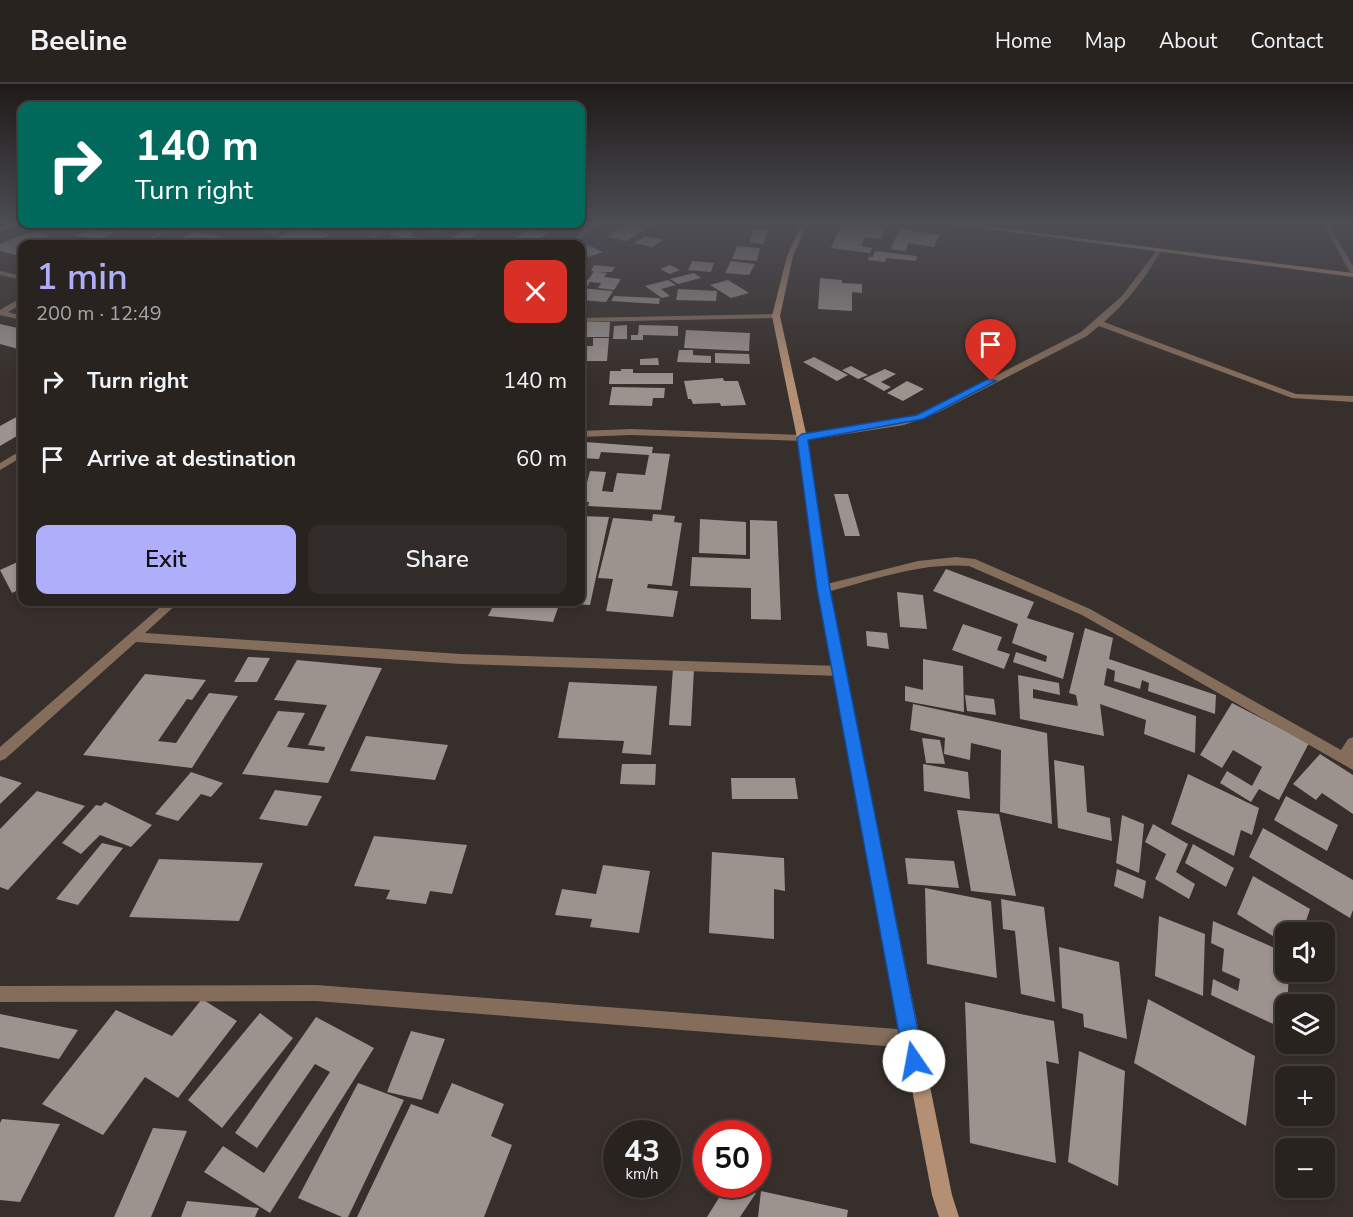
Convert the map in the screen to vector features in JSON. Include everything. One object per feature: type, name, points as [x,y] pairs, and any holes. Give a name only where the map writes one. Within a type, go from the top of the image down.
[{"type":"main road","points":[[785,276],[776,316],[802,438],[823,589],[910,1039],[942,1195],[949,1217]]},
{"type":"street","points":[[585,434],[631,432],[802,438],[920,417],[1084,334],[1100,323],[1142,276]]},
{"type":"street","points":[[1,312],[18,303]]},
{"type":"street","points":[[1,312],[18,317]]},
{"type":"street","points":[[585,320],[776,316]]},
{"type":"street","points":[[1100,323],[1296,396],[1353,399]]},
{"type":"street","points":[[0,467],[18,456]]},
{"type":"street","points":[[823,589],[938,561],[971,562],[1086,612],[1348,760],[1353,743]]},
{"type":"street","points":[[0,755],[168,606]]},
{"type":"street","points":[[132,637],[461,659],[840,671]]},
{"type":"street","points":[[0,994],[316,993],[910,1039]]},
{"type":"building","points":[[591,276],[621,279],[614,290],[598,288],[601,283],[590,282],[585,287],[585,280],[588,280]]},
{"type":"building","points":[[683,276],[701,278],[678,284],[670,279]]},
{"type":"building","points":[[820,278],[842,280],[842,283],[862,284],[862,293],[852,292],[852,311],[818,309]]},
{"type":"building","points":[[668,280],[676,285],[661,289],[670,296],[662,298],[645,286]]},
{"type":"building","points":[[728,280],[749,293],[731,298],[710,285]]},
{"type":"building","points":[[585,288],[613,291],[606,302],[585,300]]},
{"type":"building","points":[[678,289],[717,291],[716,301],[676,300]]},
{"type":"building","points":[[614,296],[660,298],[659,304],[611,301]]},
{"type":"building","points":[[585,322],[610,322],[609,337],[585,337]]},
{"type":"building","points":[[0,324],[18,328],[18,349],[0,344]]},
{"type":"building","points":[[627,325],[627,339],[613,339],[614,326]]},
{"type":"building","points":[[639,325],[678,326],[678,336],[643,335],[643,340],[631,340],[631,335],[638,335]]},
{"type":"building","points":[[686,330],[750,333],[749,351],[684,348]]},
{"type":"building","points":[[593,338],[609,338],[607,361],[585,361],[585,346],[593,346]]},
{"type":"building","points":[[679,350],[693,350],[693,355],[711,356],[711,363],[677,362]]},
{"type":"building","points":[[715,353],[749,354],[750,364],[715,363]]},
{"type":"building","points":[[814,357],[848,375],[837,381],[803,362]]},
{"type":"building","points":[[658,358],[659,365],[640,365],[640,359]]},
{"type":"building","points":[[851,366],[868,375],[858,379],[842,370]]},
{"type":"building","points":[[621,369],[633,369],[633,373],[673,373],[673,384],[609,384],[610,371],[621,371]]},
{"type":"building","points":[[885,369],[896,374],[881,382],[891,387],[884,391],[863,379]]},
{"type":"building","points":[[723,378],[724,381],[738,381],[746,405],[693,404],[691,399],[688,399],[684,381]]},
{"type":"building","points":[[907,381],[924,389],[903,401],[887,393]]},
{"type":"building","points":[[612,387],[665,388],[664,398],[653,398],[652,406],[609,405]]},
{"type":"building","points":[[18,416],[18,435],[0,446],[0,426]]},
{"type":"building","points":[[585,442],[653,447],[652,453],[670,454],[661,510],[588,506],[589,502],[585,502],[585,490],[590,471],[606,472],[602,491],[613,492],[617,473],[645,475],[649,455],[601,452],[599,459],[585,458]]},
{"type":"building","points":[[834,494],[848,494],[860,536],[845,536]]},
{"type":"building","points":[[653,514],[675,516],[674,522],[682,523],[672,586],[648,584],[647,588],[678,591],[673,617],[606,611],[613,579],[598,578],[613,518],[652,521]]},
{"type":"building","points":[[585,516],[609,517],[590,605],[585,605]]},
{"type":"building","points":[[700,519],[746,522],[746,555],[699,553]]},
{"type":"building","points":[[750,520],[777,521],[781,620],[751,619],[751,588],[690,586],[692,557],[750,559]]},
{"type":"building","points":[[18,562],[18,590],[12,593],[0,570]]},
{"type":"building","points":[[946,569],[1034,602],[1027,618],[1074,633],[1063,679],[1013,662],[1016,652],[1046,662],[1047,656],[1012,643],[1018,624],[933,591]]},
{"type":"building","points":[[897,592],[923,595],[927,629],[900,627]]},
{"type":"building","points":[[493,606],[559,606],[553,622],[488,616]]},
{"type":"building","points":[[963,624],[1002,637],[997,650],[1010,654],[1004,669],[952,650]]},
{"type":"building","points":[[1085,628],[1113,638],[1109,659],[1216,695],[1215,714],[1148,691],[1149,683],[1142,680],[1140,689],[1114,681],[1115,671],[1107,668],[1104,685],[1196,716],[1195,753],[1144,734],[1146,720],[1100,704],[1104,736],[1020,719],[1018,675],[1059,683],[1060,695],[1033,689],[1033,698],[1078,706],[1076,695],[1069,693]]},
{"type":"building","points":[[866,631],[887,633],[889,649],[867,646]]},
{"type":"building","points":[[248,657],[270,658],[257,682],[234,682]]},
{"type":"building","points":[[923,659],[963,666],[964,712],[905,701],[905,686],[923,690]]},
{"type":"building","points":[[297,660],[382,668],[328,783],[242,774],[278,711],[305,713],[287,747],[324,751],[325,747],[308,745],[327,705],[274,700]]},
{"type":"building","points":[[673,668],[694,669],[691,726],[669,725]]},
{"type":"building","points":[[145,674],[206,680],[192,700],[187,699],[158,741],[176,743],[209,693],[238,696],[192,768],[83,755]]},
{"type":"building","points":[[569,682],[657,686],[651,755],[622,753],[624,741],[558,738]]},
{"type":"building","points":[[965,695],[994,699],[996,715],[967,711]]},
{"type":"building","points":[[1232,703],[1309,743],[1279,800],[1259,789],[1251,802],[1220,783],[1227,771],[1252,786],[1262,767],[1233,750],[1222,768],[1200,755]]},
{"type":"building","points":[[913,704],[1047,733],[1052,824],[1000,812],[1001,750],[971,743],[970,760],[944,754],[945,738],[910,730]]},
{"type":"building","points":[[366,736],[448,745],[435,780],[350,771]]},
{"type":"building","points":[[922,738],[940,740],[945,764],[926,763]]},
{"type":"building","points":[[1320,754],[1353,775],[1353,814],[1322,793],[1316,800],[1293,784]]},
{"type":"building","points":[[1054,760],[1084,766],[1087,812],[1110,818],[1112,841],[1058,828]]},
{"type":"building","points":[[622,764],[656,764],[655,785],[620,784]]},
{"type":"building","points":[[923,764],[968,772],[970,799],[924,791]]},
{"type":"building","points":[[191,772],[223,783],[211,797],[201,794],[178,821],[155,814]]},
{"type":"building","points":[[1188,774],[1259,808],[1252,835],[1241,830],[1234,856],[1171,824]]},
{"type":"building","points":[[0,776],[22,783],[0,804]]},
{"type":"building","points":[[731,778],[795,778],[798,799],[732,799]]},
{"type":"building","points":[[275,790],[322,796],[307,826],[259,819]]},
{"type":"building","points":[[37,791],[85,806],[8,890],[0,887],[0,829]]},
{"type":"building","points":[[1286,796],[1338,825],[1327,851],[1274,820]]},
{"type":"building","points":[[105,802],[152,825],[131,847],[100,835],[81,854],[62,843],[96,805],[101,806]]},
{"type":"building","points":[[957,810],[999,814],[1016,896],[971,891]]},
{"type":"building","points":[[1122,815],[1144,824],[1139,873],[1116,863]]},
{"type":"building","points":[[1153,824],[1188,844],[1176,872],[1195,884],[1189,899],[1155,879],[1166,854],[1145,842]]},
{"type":"building","points":[[1263,828],[1353,880],[1353,910],[1350,918],[1249,857]]},
{"type":"building","points":[[374,836],[467,845],[452,894],[430,891],[426,904],[386,899],[390,890],[354,886]]},
{"type":"building","points":[[102,843],[123,848],[78,905],[56,899]]},
{"type":"building","points":[[1193,844],[1234,868],[1226,887],[1185,863]]},
{"type":"building","points":[[712,852],[784,858],[785,891],[774,889],[774,939],[709,933]]},
{"type":"building","points":[[905,858],[954,861],[959,888],[908,884]]},
{"type":"building","points":[[159,859],[263,863],[239,921],[129,917]]},
{"type":"building","points":[[603,865],[650,871],[639,933],[590,927],[592,919],[555,915],[562,889],[596,894]]},
{"type":"building","points":[[1117,869],[1146,881],[1143,899],[1114,886]]},
{"type":"building","points":[[1253,876],[1310,909],[1306,922],[1275,922],[1275,937],[1237,914]]},
{"type":"building","points":[[925,888],[991,901],[997,978],[927,964]]},
{"type":"building","points":[[1001,899],[1044,907],[1055,1002],[1021,994],[1015,931],[1003,929]]},
{"type":"building","points":[[1159,916],[1205,934],[1203,996],[1155,976]]},
{"type":"building","points":[[1213,921],[1275,948],[1275,982],[1288,982],[1288,994],[1275,994],[1275,1025],[1211,995],[1213,979],[1238,991],[1240,979],[1222,971],[1224,949],[1211,943]]},
{"type":"building","points":[[1059,947],[1119,962],[1127,1039],[1084,1027],[1083,1014],[1062,1008]]},
{"type":"building","points":[[202,999],[237,1021],[178,1098],[145,1077],[103,1135],[42,1104],[116,1010],[172,1036]]},
{"type":"building","points":[[1148,999],[1255,1056],[1246,1126],[1134,1063]]},
{"type":"building","points":[[965,1002],[1054,1021],[1059,1064],[1046,1061],[1056,1163],[970,1143]]},
{"type":"building","points":[[260,1013],[293,1038],[222,1128],[188,1100]]},
{"type":"building","points":[[0,1014],[78,1030],[59,1059],[0,1047]]},
{"type":"building","points":[[316,1017],[374,1048],[270,1213],[204,1172],[223,1146],[264,1173],[330,1072],[315,1064],[257,1148],[235,1133]]},
{"type":"building","points":[[411,1031],[445,1039],[422,1100],[387,1092]]},
{"type":"building","points":[[1079,1051],[1125,1071],[1118,1186],[1068,1162]]},
{"type":"building","points":[[358,1083],[404,1100],[348,1217],[342,1217],[298,1198]]},
{"type":"building","points":[[452,1083],[504,1104],[491,1136],[512,1145],[484,1217],[357,1217],[411,1104],[438,1114]]},
{"type":"building","points":[[2,1119],[60,1124],[20,1202],[0,1200],[0,1123]]},
{"type":"building","points":[[153,1128],[187,1131],[151,1217],[114,1217]]},
{"type":"building","points":[[771,1193],[848,1210],[847,1217],[758,1217],[760,1198],[771,1198]]},
{"type":"building","points":[[719,1198],[753,1198],[740,1217],[707,1217]]},
{"type":"building","points":[[187,1201],[259,1208],[255,1217],[181,1217]]},
{"type":"route","points":[[914,1061],[823,589],[802,438],[904,422],[920,417],[991,381]]}]
